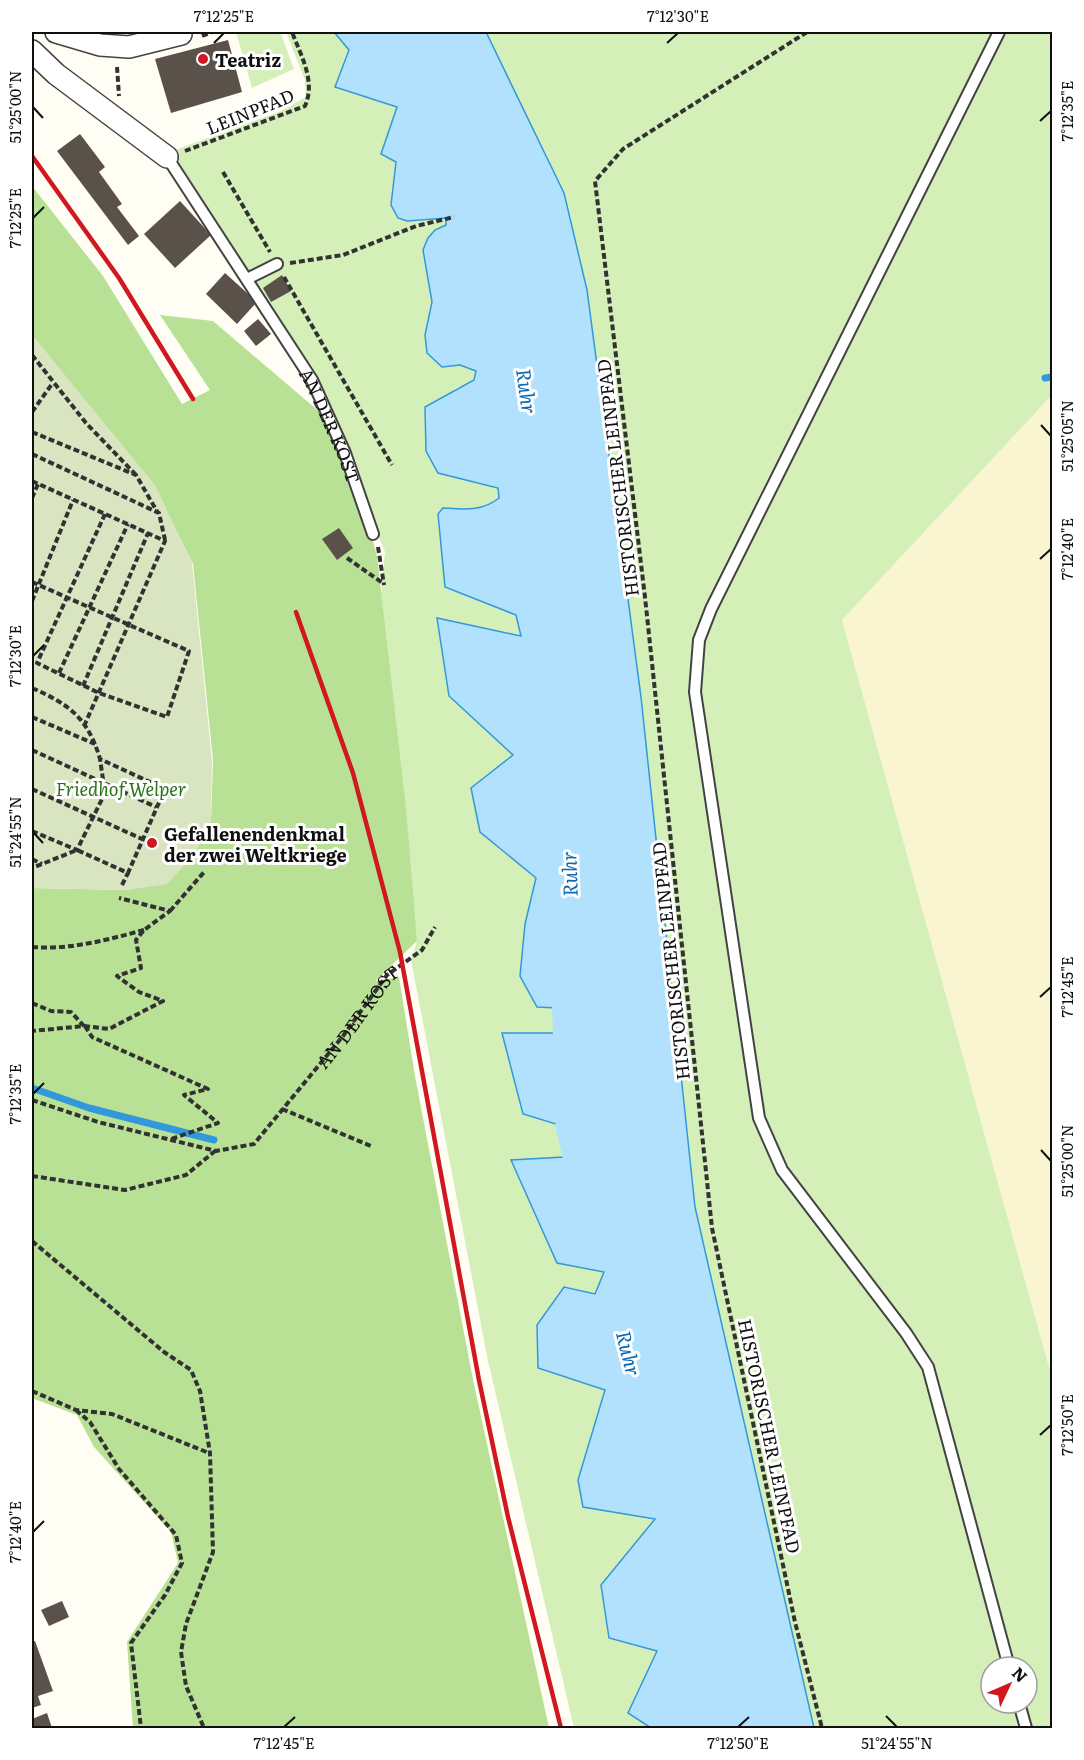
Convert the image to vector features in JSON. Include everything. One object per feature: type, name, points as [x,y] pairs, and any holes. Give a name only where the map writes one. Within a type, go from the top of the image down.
[{"type":"street","points":[[56,32],[100,45],[129,47],[181,34]]},
{"type":"street","name":"AN DER KOST","points":[[32,51],[56,74],[167,157]]},
{"type":"lane","points":[[999,32],[711,609],[699,640],[694,692],[759,1118],[782,1170],[906,1333],[927,1367],[1006,1655]]},
{"type":"lane","name":"AN DER KOST","points":[[167,157],[312,380],[345,453],[373,534]]},
{"type":"lane","points":[[247,279],[277,264]]},
{"type":"path","name":"LEINPFAD","points":[[167,157],[305,106],[309,96],[310,81],[292,32]]},
{"type":"path","name":"HISTORISCHER LEINPFAD","points":[[807,32],[622,149],[595,182],[646,609],[712,1228],[795,1622],[822,1728]]},
{"type":"path","points":[[223,172],[392,465]]},
{"type":"path","points":[[277,264],[343,255],[416,226],[454,217]]},
{"type":"path","points":[[32,355],[52,384],[136,476],[159,513],[165,541],[85,724]]},
{"type":"path","points":[[32,412],[52,384]]},
{"type":"path","points":[[32,432],[136,476]]},
{"type":"path","points":[[32,454],[159,513]]},
{"type":"path","points":[[32,481],[165,541]]},
{"type":"path","points":[[32,498],[38,484]]},
{"type":"path","points":[[32,602],[73,500]]},
{"type":"path","points":[[37,663],[105,514]]},
{"type":"path","points":[[59,674],[128,524]]},
{"type":"path","points":[[83,686],[148,533]]},
{"type":"path","points":[[347,558],[384,585],[380,554],[373,534]]},
{"type":"path","points":[[32,582],[189,651],[167,717],[99,693],[32,660]]},
{"type":"path","points":[[32,688],[59,700],[85,724],[95,744],[105,783],[105,793],[77,850],[32,868]]},
{"type":"path","points":[[32,717],[95,744]]},
{"type":"path","points":[[32,750],[156,807]]},
{"type":"path","points":[[100,759],[165,789],[122,885]]},
{"type":"path","points":[[32,789],[142,838]]},
{"type":"path","points":[[32,831],[128,873]]},
{"type":"path","points":[[32,859],[43,864]]},
{"type":"path","points":[[32,1031],[84,1026],[109,1029],[164,1001],[139,992],[117,976],[141,968],[136,940],[144,930],[170,911],[205,871]]},
{"type":"path","points":[[119,898],[170,911]]},
{"type":"path","name":"AN DER KOST","points":[[216,1151],[254,1143],[343,1036],[387,975],[422,950],[435,927]]},
{"type":"path","points":[[32,947],[57,949],[144,930]]},
{"type":"path","points":[[32,1003],[51,1011],[71,1012],[92,1037],[208,1089],[184,1095],[218,1123],[171,1139]]},
{"type":"path","points":[[32,1100],[98,1122],[216,1151]]},
{"type":"path","points":[[282,1109],[371,1146]]},
{"type":"path","points":[[32,1176],[125,1190],[186,1175],[216,1151]]},
{"type":"path","points":[[32,1241],[164,1352],[191,1370],[202,1401],[210,1453],[213,1552],[186,1624],[181,1652],[186,1686],[204,1728]]},
{"type":"path","points":[[32,1391],[76,1410],[112,1414],[210,1453]]},
{"type":"path","points":[[76,1410],[90,1422],[119,1469],[176,1535],[182,1563],[165,1595],[131,1643],[141,1728]]},
{"type":"shaded area","points":[[1052,395],[1052,1378],[842,620]]},
{"type":"green space","points":[[236,32],[280,32],[294,69],[252,88]]},
{"type":"green space","points":[[286,32],[334,32],[397,107],[382,154],[396,162],[391,205],[407,221],[446,217],[446,225],[435,230],[423,250],[432,302],[425,335],[442,367],[460,365],[476,371],[474,380],[454,389],[438,473],[498,488],[499,498],[479,508],[443,508],[517,615],[521,636],[437,618],[449,696],[514,755],[480,832],[536,878],[525,924],[520,976],[537,1007],[579,1009],[577,1033],[502,1033],[523,1114],[579,1131],[581,1157],[512,1161],[604,1272],[595,1294],[605,1390],[578,1480],[655,1519],[657,1650],[628,1712],[651,1728],[574,1728],[488,1361],[411,960],[417,941],[381,594],[385,552],[313,378],[170,152],[281,111],[306,97],[305,80]]},
{"type":"green space","points":[[486,32],[1052,32],[1052,395],[842,620],[1052,1378],[1052,1728],[814,1728],[695,1207],[641,697],[587,290],[564,193]]},
{"type":"green space","points":[[32,186],[103,276],[182,404],[210,390],[160,315],[213,321],[328,419],[370,530],[377,556],[406,808],[417,941],[375,981],[399,977],[415,1076],[473,1380],[549,1728],[133,1728],[127,1642],[178,1563],[171,1532],[94,1447],[77,1415],[32,1398],[32,888],[128,890],[211,821],[213,760],[193,564],[154,486],[32,335]]},
{"type":"green space","name":"Friedhof Welper","points":[[32,335],[155,485],[192,563],[212,761],[211,821],[194,855],[167,884],[128,890],[32,888]]},
{"type":"water","points":[[334,32],[486,32],[564,193],[587,290],[641,697],[695,1207],[814,1728],[651,1728],[628,1713],[657,1651],[609,1638],[601,1585],[655,1519],[583,1507],[578,1480],[605,1390],[538,1368],[537,1325],[564,1287],[595,1294],[604,1272],[557,1263],[511,1160],[582,1156],[579,1131],[523,1114],[502,1033],[577,1033],[579,1009],[537,1007],[520,976],[525,924],[536,878],[480,832],[471,788],[513,755],[449,696],[437,618],[521,636],[516,615],[445,587],[438,514],[443,508],[472,509],[486,506],[499,498],[498,488],[438,473],[426,451],[425,407],[474,380],[476,371],[460,365],[442,367],[427,353],[425,335],[432,302],[423,250],[428,238],[435,230],[446,225],[446,218],[407,221],[398,218],[391,205],[396,162],[381,154],[397,107],[335,87],[349,50]]},
{"type":"building","points":[[228,40],[242,92],[171,113],[155,59]]},
{"type":"building","points":[[80,134],[105,167],[99,172],[122,204],[117,207],[139,236],[128,245],[57,151]]},
{"type":"building","points":[[180,201],[211,235],[175,268],[144,234]]},
{"type":"building","points":[[225,273],[257,302],[237,324],[206,294]]},
{"type":"building","points":[[282,275],[291,291],[271,302],[263,288]]},
{"type":"building","points":[[258,319],[271,334],[256,346],[244,331]]},
{"type":"building","points":[[339,528],[353,548],[337,560],[322,539]]},
{"type":"building","points":[[62,1601],[69,1617],[49,1626],[41,1610]]},
{"type":"building","points":[[35,1641],[53,1691],[38,1696],[41,1705],[32,1708],[32,1642]]},
{"type":"building","points":[[47,1713],[52,1728],[32,1728],[32,1719]]},
{"type":"waterway","points":[[1045,378],[1052,377]]},
{"type":"waterway","name":"Ruhr","points":[[570,955],[575,1125],[594,1206]]},
{"type":"waterway","points":[[32,1088],[89,1108],[214,1140]]},
{"type":"railway","points":[[32,156],[119,278],[193,399]]},
{"type":"railway","points":[[296,612],[353,773],[400,952],[479,1380],[508,1517],[561,1728]]},
{"type":"place","name":"Teatriz","points":[[203,59]]},
{"type":"place","name":"Gefallenendenkmal der zwei Weltkriege","points":[[152,843]]}]
